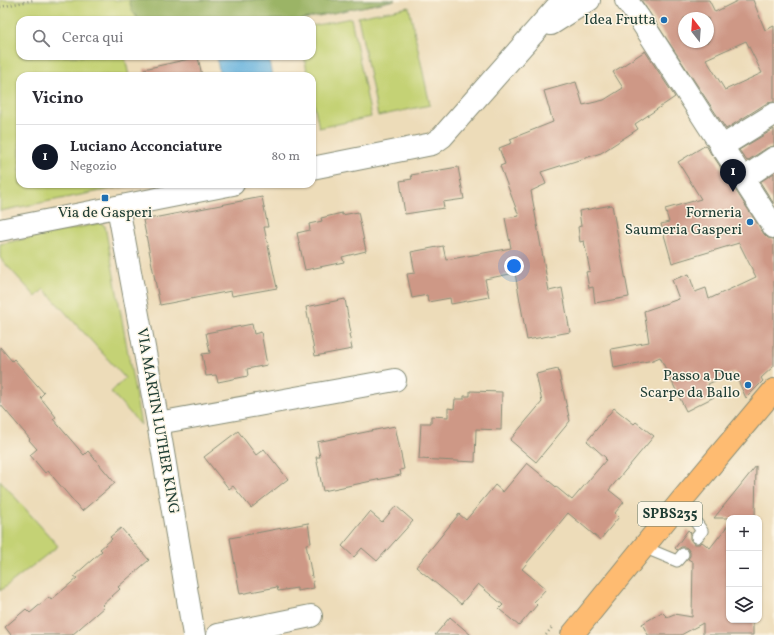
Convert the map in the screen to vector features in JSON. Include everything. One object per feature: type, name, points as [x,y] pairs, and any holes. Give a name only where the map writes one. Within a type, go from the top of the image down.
[{"type":"main road","name":"SPBS235","points":[[572,635],[774,390]]},
{"type":"street","points":[[316,167],[432,144],[442,138],[563,0]]},
{"type":"street","points":[[522,47],[549,25],[587,0]]},
{"type":"street","points":[[626,0],[774,227]]},
{"type":"street","points":[[721,147],[774,114]]},
{"type":"street","points":[[743,179],[774,158]]},
{"type":"street","points":[[0,230],[213,188]]},
{"type":"street","name":"VIA MARTIN LUTHER KING","points":[[118,207],[158,423],[194,635]]},
{"type":"street","points":[[158,423],[395,380]]},
{"type":"street","points":[[218,635],[311,616]]},
{"type":"lane","points":[[681,501],[702,531],[697,537]]},
{"type":"lane","points":[[643,547],[677,561],[683,554]]},
{"type":"path","points":[[0,7],[34,0]]},
{"type":"green space","points":[[0,0],[395,0],[316,16],[16,16],[16,60],[126,60],[128,72],[16,72],[16,188],[116,188],[0,211]]},
{"type":"green space","points":[[129,0],[395,0],[316,16],[136,16],[132,11]]},
{"type":"green space","points":[[409,7],[430,105],[378,116],[358,17]]},
{"type":"green space","points":[[351,18],[371,117],[319,128],[316,113],[316,72],[307,72],[305,60],[316,60],[316,25]]},
{"type":"green space","points":[[100,223],[105,226],[141,425],[111,392],[125,378],[44,289],[36,297],[0,258],[0,244]]},
{"type":"green space","points":[[0,480],[58,546],[0,591]]},
{"type":"water","points":[[217,60],[269,60],[271,72],[219,72]]},
{"type":"building","points":[[641,0],[709,0],[715,12],[739,0],[753,0],[765,30],[774,26],[774,102],[767,103],[726,129]],"holes":[[[746,41],[762,73],[725,90],[706,59]]]},
{"type":"building","points":[[645,51],[675,97],[635,124],[638,129],[601,153],[541,172],[546,184],[531,191],[549,291],[562,288],[570,332],[527,340],[515,273],[485,279],[489,297],[451,304],[450,298],[428,302],[427,295],[412,298],[407,274],[415,273],[411,252],[443,246],[446,260],[511,248],[505,218],[519,216],[500,166],[505,164],[499,148],[512,143],[510,139],[553,122],[544,91],[576,82],[583,105],[604,100],[623,88],[613,72]]},
{"type":"building","points":[[184,60],[199,60],[201,72],[144,72],[144,69]]},
{"type":"building","points":[[774,129],[774,146],[767,148],[747,161],[739,150]]},
{"type":"building","points":[[706,145],[764,234],[768,238],[774,239],[774,366],[761,378],[763,381],[746,398],[734,372],[708,384],[714,397],[686,411],[660,357],[653,360],[614,368],[611,349],[649,342],[644,311],[679,299],[672,280],[689,274],[695,292],[706,288],[709,299],[756,277],[739,243],[672,263],[661,224],[669,222],[665,209],[701,199],[678,162]]},
{"type":"building","points":[[458,167],[464,199],[443,202],[444,208],[405,214],[400,181],[412,179],[411,175]]},
{"type":"building","points":[[774,173],[774,204],[760,182]]},
{"type":"building","points":[[262,197],[268,227],[264,227],[277,288],[232,296],[231,291],[160,305],[143,220]]},
{"type":"building","points":[[612,205],[629,297],[595,303],[593,287],[589,288],[586,272],[590,271],[584,241],[580,242],[578,227],[581,226],[579,211]]},
{"type":"building","points":[[358,212],[366,251],[342,257],[344,262],[305,270],[297,233],[310,230],[309,224],[322,221],[321,218],[342,213],[342,215]]},
{"type":"building","points":[[345,299],[352,349],[315,356],[306,307]]},
{"type":"building","points":[[252,324],[254,334],[261,332],[267,365],[247,369],[248,376],[218,382],[216,375],[206,376],[202,354],[210,353],[206,333]]},
{"type":"building","points":[[0,347],[12,361],[14,359],[44,393],[40,397],[56,417],[53,419],[84,455],[88,451],[115,483],[82,511],[48,471],[45,473],[30,455],[37,449],[0,404]]},
{"type":"building","points":[[558,369],[570,421],[536,462],[510,440],[542,402],[536,374]]},
{"type":"building","points":[[470,391],[502,392],[501,430],[476,429],[475,462],[419,459],[421,423],[431,423],[431,416],[448,417],[448,408],[454,409],[455,399],[464,399],[464,396],[470,396]]},
{"type":"building","points":[[614,408],[634,424],[636,422],[654,436],[609,490],[624,502],[615,513],[619,517],[600,540],[568,513],[522,569],[546,589],[534,602],[537,605],[519,626],[499,609],[503,605],[478,584],[461,604],[416,567],[459,514],[466,520],[495,485],[503,492],[527,463],[572,500],[606,460],[606,458],[587,441]]},
{"type":"building","points":[[395,426],[404,469],[400,470],[401,475],[323,491],[316,457],[320,457],[317,442]]},
{"type":"building","points":[[238,431],[256,455],[264,449],[288,479],[251,508],[233,486],[229,489],[204,457]]},
{"type":"building","points":[[756,466],[755,515],[726,515],[726,518],[714,518]]},
{"type":"building","points":[[396,506],[413,521],[377,561],[362,548],[354,557],[342,546],[370,512],[382,522]]},
{"type":"building","points":[[308,523],[311,543],[306,544],[314,588],[297,591],[297,588],[278,591],[277,587],[240,594],[230,538]]},
{"type":"building","points":[[121,528],[149,560],[118,587],[120,589],[102,605],[104,607],[72,635],[11,635],[5,627],[26,609],[30,613],[49,597],[51,600],[77,578],[74,576],[102,551],[100,549],[112,539],[110,537]]},
{"type":"building","points":[[726,528],[726,623],[753,623],[753,635],[703,635],[703,623],[681,635],[648,635],[642,624],[662,612],[667,617],[674,614],[692,617],[693,562],[688,559],[690,552],[687,548],[681,547],[677,550],[675,548],[688,530],[691,533],[690,539],[693,543],[699,544],[702,542],[710,548]]},
{"type":"building","points":[[450,617],[471,635],[435,635]]},
{"type":"place","name":"Idea Frutta","points":[[664,20]]},
{"type":"place","name":"Luciano Acconciature","points":[[733,192]]},
{"type":"place","name":"Via de Gasperi","points":[[105,198]]},
{"type":"place","name":"Forneria Saumeria Gasperi","points":[[750,222]]},
{"type":"place","name":"Passo a Due Scarpe da Ballo","points":[[748,385]]}]
